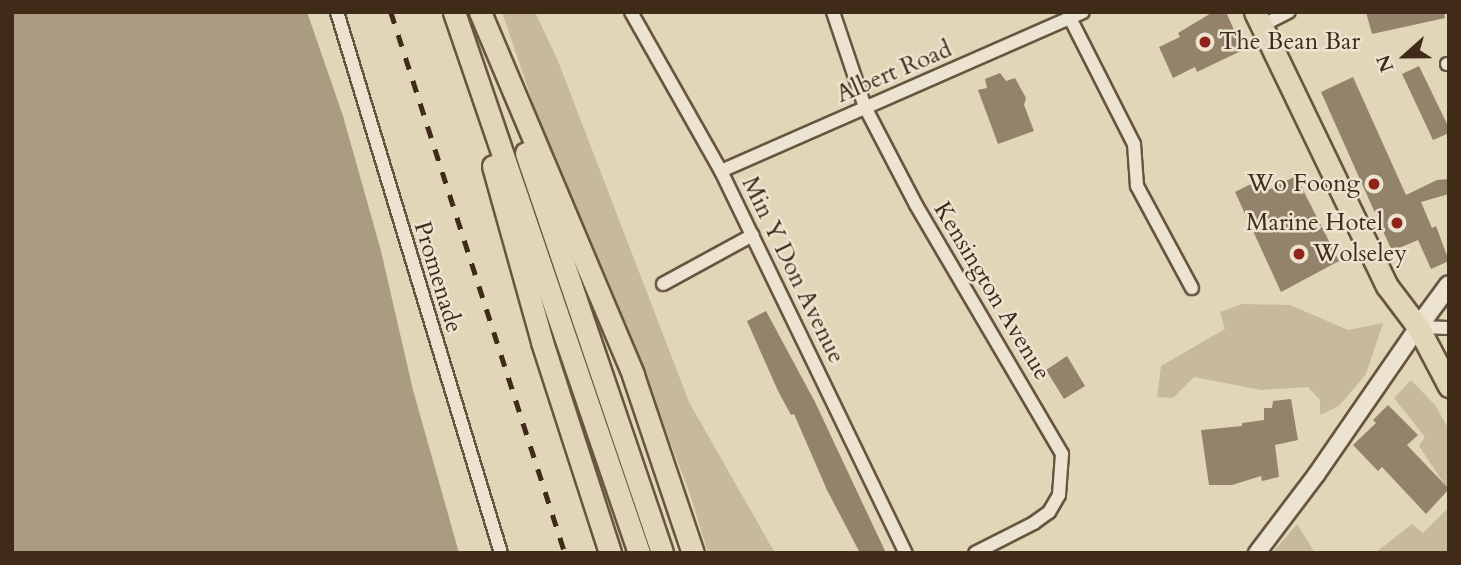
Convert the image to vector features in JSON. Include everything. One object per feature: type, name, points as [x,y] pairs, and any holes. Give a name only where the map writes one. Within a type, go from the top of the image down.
[{"type":"main road","points":[[453,12],[542,342],[610,553]]},
{"type":"main road","points":[[453,12],[639,553]]},
{"type":"main road","points":[[479,12],[662,553]]},
{"type":"main road","points":[[479,12],[633,375],[694,553]]},
{"type":"main road","points":[[1258,19],[1387,286],[1418,327],[1449,386]]},
{"type":"main road","points":[[1418,327],[1449,285]]},
{"type":"street","name":"Promenade","points":[[337,12],[501,553]]},
{"type":"street","name":"Min Y Don Avenue","points":[[631,12],[721,171],[906,553]]},
{"type":"street","name":"Kensington Avenue","points":[[833,12],[865,107],[916,205],[1062,454],[1059,495],[1049,512],[1034,523],[975,553]]},
{"type":"street","name":"Albert Road","points":[[721,171],[1083,12]]},
{"type":"street","points":[[1258,19],[1289,12]]},
{"type":"street","points":[[1070,18],[1134,144],[1137,186],[1192,288]]},
{"type":"street","points":[[663,284],[753,234]]},
{"type":"street","points":[[1257,553],[1316,475],[1418,327],[1449,328]]},
{"type":"shaded area","points":[[12,12],[307,12],[343,116],[381,251],[413,390],[459,553],[12,553]]},
{"type":"shaded area","points":[[502,12],[535,12],[558,61],[689,402],[775,553],[708,553],[690,494],[612,290],[538,118]]},
{"type":"shaded area","points":[[1242,304],[1290,305],[1348,330],[1383,323],[1366,374],[1339,406],[1320,415],[1320,400],[1308,387],[1261,390],[1194,377],[1173,398],[1157,397],[1161,366],[1225,329],[1220,312]]},
{"type":"shaded area","points":[[1411,380],[1435,405],[1449,430],[1449,491],[1419,446],[1425,437],[1394,398]]},
{"type":"shaded area","points":[[1449,507],[1449,549],[1444,553],[1375,553],[1412,524],[1423,533]]},
{"type":"shaded area","points":[[1297,524],[1315,553],[1272,553]]},
{"type":"building","name":"The Bean Bar","points":[[1213,12],[1226,12],[1243,50],[1197,72],[1195,67],[1173,78],[1159,47],[1180,37],[1178,33]]},
{"type":"building","points":[[1366,12],[1444,12],[1445,18],[1372,34]]},
{"type":"building","points":[[1419,66],[1449,128],[1449,133],[1433,140],[1402,74]]},
{"type":"building","points":[[1000,73],[1006,81],[1015,78],[1026,98],[1024,105],[1034,131],[998,144],[978,90],[987,88],[985,79]]},
{"type":"building","points":[[1353,77],[1406,195],[1437,180],[1449,179],[1449,194],[1421,202],[1432,228],[1436,226],[1449,261],[1431,269],[1418,240],[1392,251],[1321,92]]},
{"type":"building","points":[[1296,176],[1339,261],[1281,292],[1235,192],[1257,181],[1266,191]]},
{"type":"building","points":[[766,311],[815,402],[886,553],[860,553],[827,490],[794,414],[791,415],[778,391],[747,321]]},
{"type":"building","points":[[1067,356],[1085,386],[1064,399],[1046,370]]},
{"type":"building","points":[[1291,399],[1298,440],[1275,445],[1279,477],[1262,481],[1261,476],[1232,485],[1209,485],[1201,430],[1242,426],[1242,423],[1264,420],[1264,408],[1272,408],[1273,401]]},
{"type":"building","points":[[1388,405],[1418,435],[1407,445],[1449,489],[1426,514],[1382,467],[1378,471],[1353,445],[1376,423],[1373,420]]},
{"type":"railway","points":[[391,12],[565,553]]},
{"type":"place","name":"The Bean Bar","points":[[1205,42]]},
{"type":"place","name":"Wo Foong","points":[[1374,184]]},
{"type":"place","name":"Marine Hotel","points":[[1397,223]]},
{"type":"place","name":"Wolseley","points":[[1299,254]]}]
